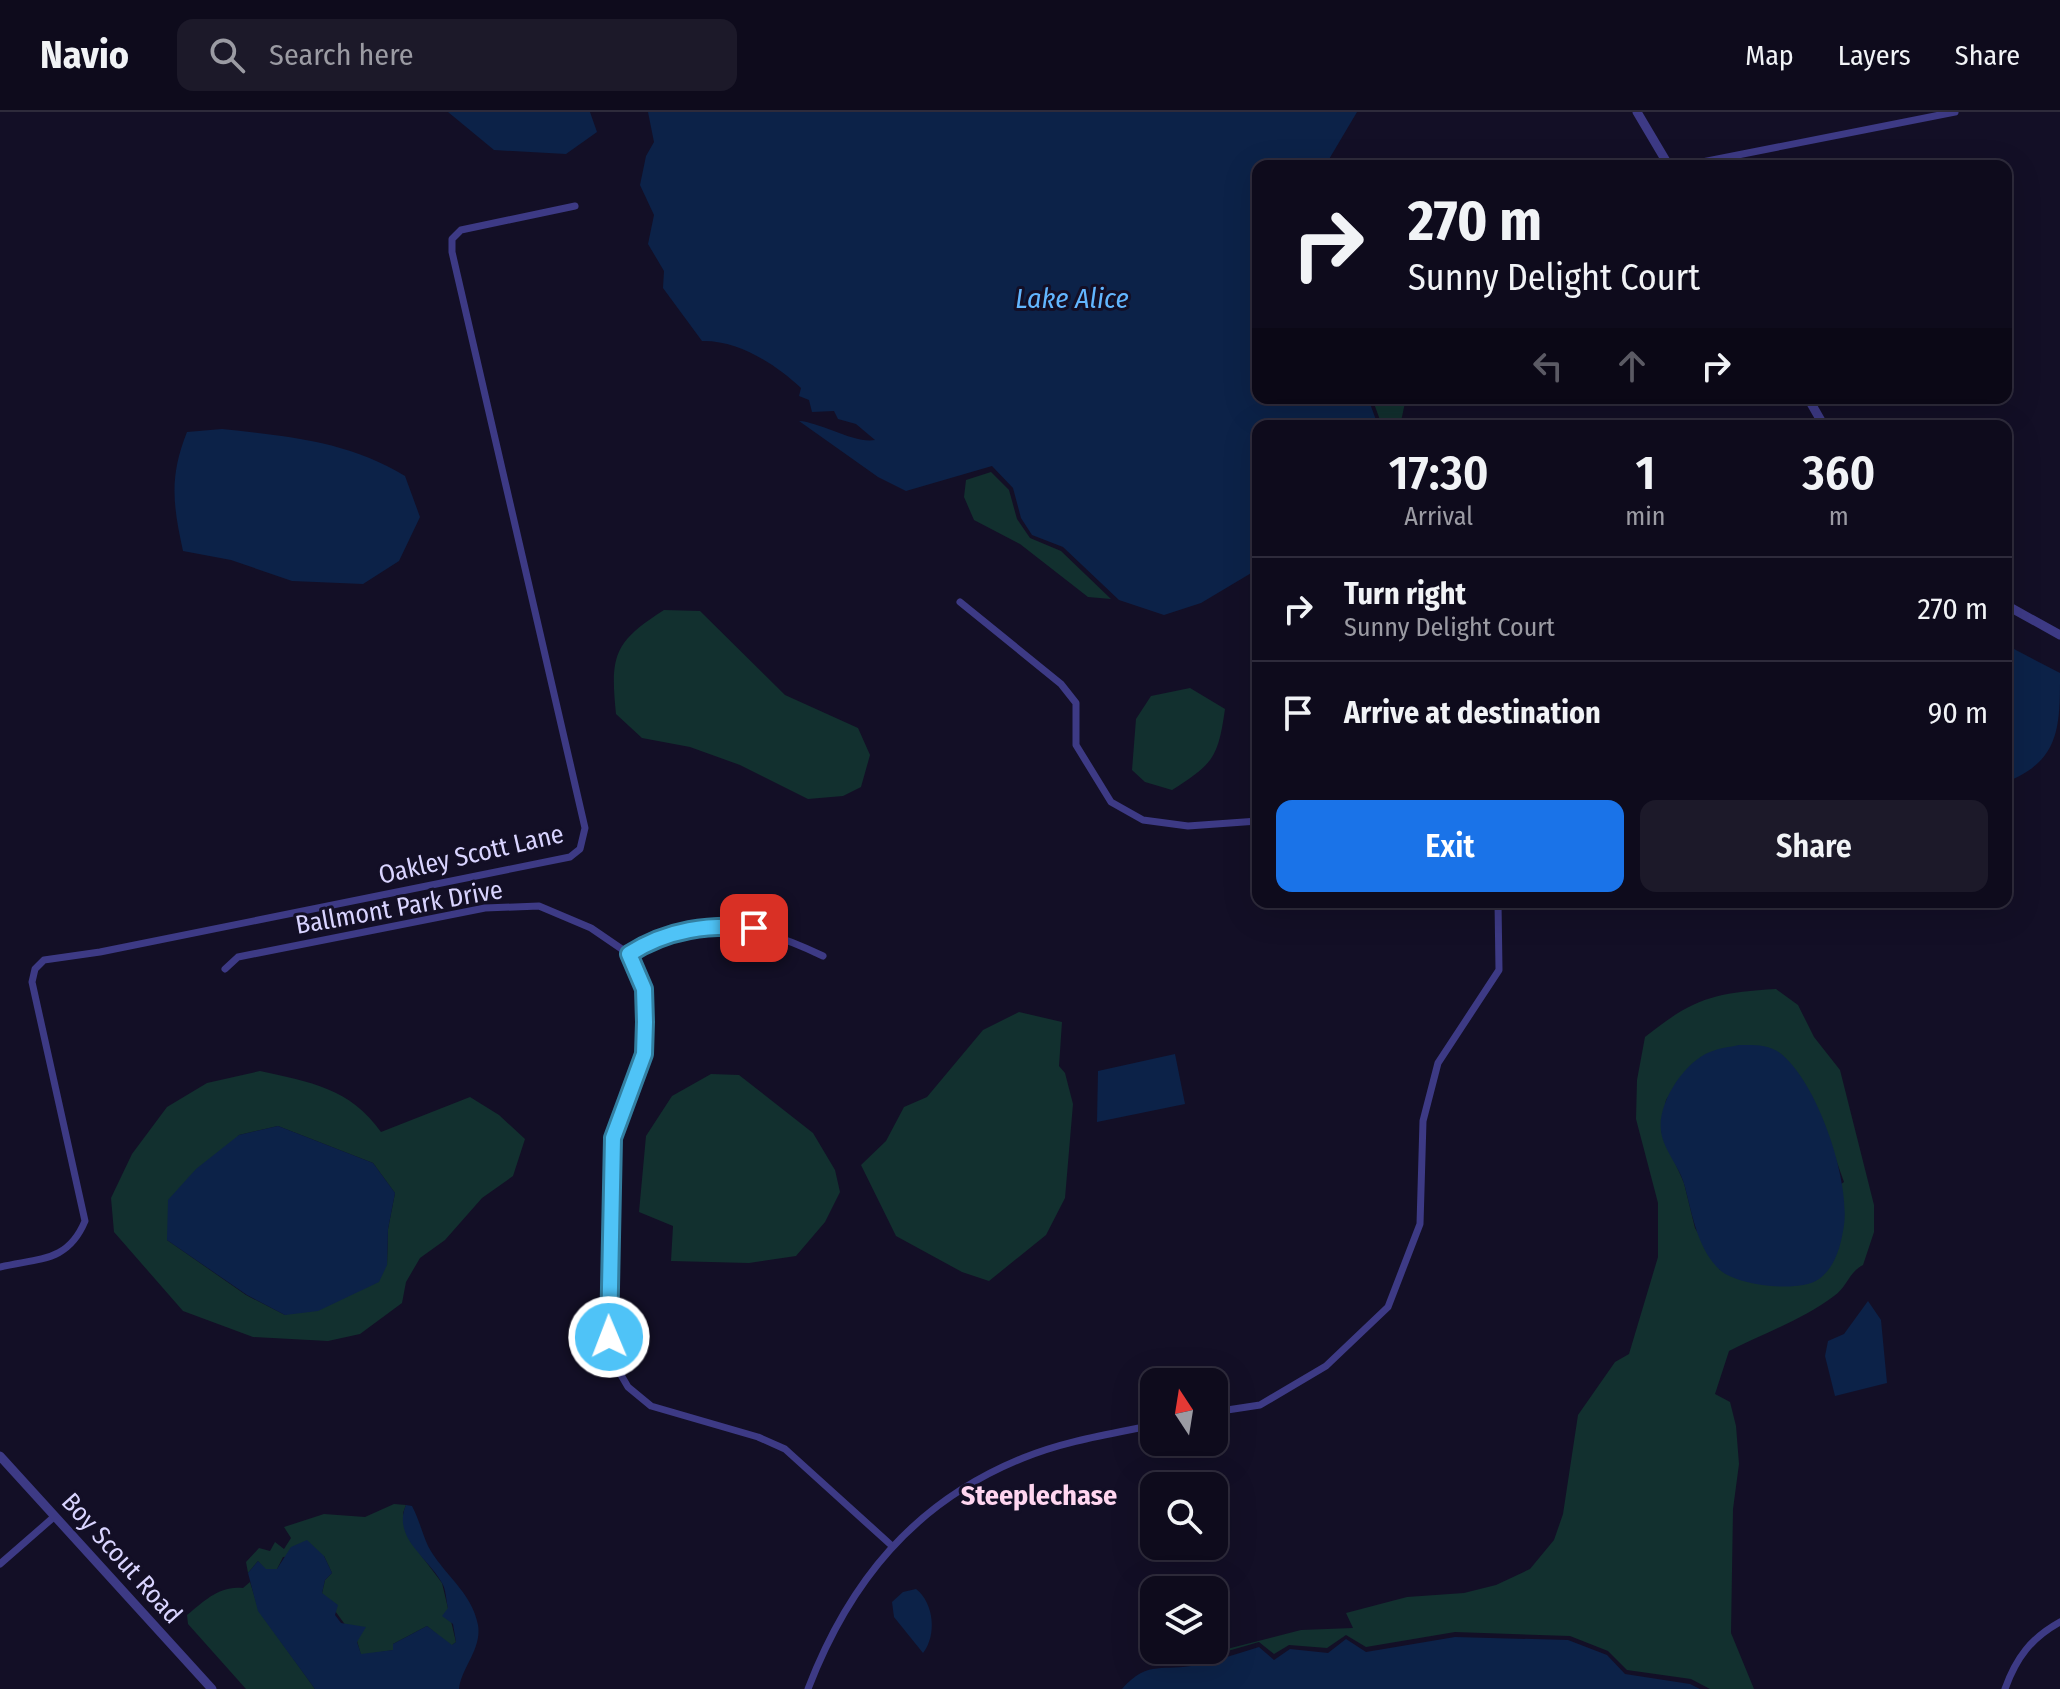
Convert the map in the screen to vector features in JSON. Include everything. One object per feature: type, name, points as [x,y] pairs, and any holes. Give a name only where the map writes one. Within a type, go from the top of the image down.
[{"type":"street","points":[[1637,112],[1665,160]]},
{"type":"street","points":[[1712,160],[1955,112]]},
{"type":"street","name":"Oakley Scott Lane","points":[[0,1267],[63,1253],[76,1241],[85,1221],[32,982],[35,969],[44,960],[100,952],[570,857],[580,849],[585,828],[452,252],[452,239],[461,230],[575,206]]},
{"type":"street","points":[[960,602],[1061,684],[1076,703],[1076,745],[1111,802],[1143,820],[1188,826],[1252,821]]},
{"type":"street","points":[[2012,608],[2060,635]]},
{"type":"street","name":"Ballmont Park Drive","points":[[225,969],[238,957],[485,908],[539,906],[591,928],[629,954]]},
{"type":"street","points":[[1228,1410],[1260,1405],[1315,1372],[1388,1307],[1420,1224],[1423,1121],[1438,1063],[1499,970],[1498,908]]},
{"type":"street","points":[[823,956],[782,936],[724,925],[694,928],[651,940],[629,954],[644,989],[644,1054],[613,1138],[608,1329],[614,1363],[628,1387],[651,1406],[758,1437],[785,1449],[891,1545]]},
{"type":"street","points":[[808,1689],[828,1637],[891,1545],[970,1483],[1020,1459],[1069,1443],[1140,1428]]},
{"type":"street","name":"Boy Scout Road","points":[[0,1456],[212,1689]]},
{"type":"street","points":[[0,1564],[55,1516]]},
{"type":"street","points":[[2005,1689],[2024,1650],[2040,1634],[2060,1622]]},
{"type":"green space","points":[[1374,404],[1405,404],[1401,420],[1380,420]]},
{"type":"green space","points":[[991,472],[1009,490],[1017,519],[1030,538],[1061,551],[1111,599],[1088,597],[1020,544],[974,520],[964,497],[966,480]]},
{"type":"green space","points":[[664,610],[700,611],[785,695],[858,728],[870,755],[861,787],[843,796],[808,799],[740,765],[690,747],[642,738],[616,714],[615,664],[625,641]]},
{"type":"green space","points":[[1190,688],[1225,709],[1216,749],[1205,766],[1172,790],[1145,782],[1132,770],[1136,719],[1151,696]]},
{"type":"green space","points":[[1776,989],[1798,1005],[1814,1037],[1840,1070],[1874,1205],[1874,1232],[1863,1265],[1822,1305],[1729,1351],[1715,1394],[1730,1402],[1736,1426],[1739,1464],[1733,1509],[1731,1633],[1754,1689],[1710,1689],[1691,1679],[1627,1670],[1608,1651],[1570,1636],[1455,1632],[1366,1647],[1346,1635],[1327,1648],[1289,1645],[1274,1654],[1259,1642],[1228,1651],[1228,1649],[1301,1630],[1353,1628],[1346,1613],[1407,1597],[1464,1593],[1496,1585],[1530,1569],[1554,1540],[1563,1514],[1578,1415],[1615,1362],[1629,1354],[1658,1257],[1658,1203],[1636,1119],[1637,1080],[1645,1037],[1691,1006],[1736,993]],"holes":[[[1684,1073],[1835,1157],[1844,1182],[1720,1270],[1695,1228],[1684,1183],[1661,1131],[1666,1100]]]},
{"type":"green space","points":[[1019,1012],[1062,1022],[1059,1066],[1065,1073],[1073,1104],[1065,1198],[1046,1235],[989,1281],[962,1272],[896,1236],[861,1165],[886,1141],[904,1107],[927,1097],[983,1030]]},
{"type":"green space","points":[[260,1071],[312,1084],[356,1105],[381,1132],[470,1097],[499,1115],[525,1139],[513,1176],[482,1198],[445,1240],[420,1258],[406,1282],[402,1303],[360,1334],[328,1341],[253,1337],[183,1311],[114,1232],[111,1198],[132,1154],[167,1107],[207,1083]],"holes":[[[278,1126],[373,1163],[395,1193],[388,1229],[387,1265],[285,1315],[246,1295],[167,1240],[239,1135]]]},
{"type":"green space","points":[[711,1074],[739,1075],[813,1133],[835,1170],[840,1192],[825,1222],[796,1256],[749,1263],[671,1261],[673,1226],[639,1212],[646,1136],[672,1096]]},
{"type":"green space","points":[[394,1504],[406,1505],[403,1513],[420,1554],[442,1583],[456,1642],[451,1646],[427,1626],[393,1644],[394,1650],[361,1655],[357,1641],[322,1593],[325,1580],[332,1573],[324,1556],[283,1557],[277,1569],[265,1569],[258,1561],[248,1573],[246,1562],[259,1548],[270,1551],[275,1542],[284,1549],[291,1538],[284,1527],[324,1514],[365,1517]]},
{"type":"green space","points":[[250,1582],[259,1611],[315,1689],[246,1689],[188,1624],[187,1615],[206,1600],[227,1589],[243,1588]]},
{"type":"water","points":[[448,112],[590,112],[597,132],[566,154],[494,150]]},
{"type":"water","name":"Lake Alice","points":[[648,112],[1357,112],[1329,160],[1252,160],[1252,404],[1370,404],[1376,420],[1252,420],[1252,573],[1201,603],[1164,615],[1119,600],[1063,547],[1032,535],[1021,518],[1013,488],[992,466],[906,491],[878,477],[799,421],[858,439],[875,440],[856,424],[838,419],[834,411],[812,412],[809,400],[799,396],[801,388],[755,355],[729,345],[702,341],[663,288],[664,271],[648,244],[654,215],[640,185],[646,156],[654,142]]},
{"type":"water","points":[[222,429],[316,442],[362,455],[405,476],[420,517],[399,561],[363,584],[292,581],[231,560],[183,551],[174,491],[181,448],[187,432]]},
{"type":"water","points":[[2012,649],[2060,673],[2059,710],[2053,740],[2037,764],[2012,779]]},
{"type":"water","points":[[1739,1045],[1770,1048],[1794,1067],[1830,1136],[1843,1188],[1845,1212],[1842,1238],[1829,1269],[1810,1283],[1784,1287],[1754,1284],[1720,1270],[1701,1242],[1683,1180],[1662,1138],[1663,1109],[1682,1074],[1700,1057]]},
{"type":"water","points":[[1175,1054],[1185,1104],[1097,1122],[1098,1071]]},
{"type":"water","points":[[278,1126],[373,1163],[395,1193],[388,1229],[387,1265],[379,1282],[318,1311],[285,1315],[247,1295],[167,1240],[168,1200],[196,1169],[239,1135]]},
{"type":"water","points":[[1868,1301],[1881,1320],[1887,1383],[1835,1396],[1825,1356],[1828,1341],[1844,1334]]},
{"type":"water","points":[[406,1505],[412,1506],[428,1546],[475,1613],[477,1642],[459,1689],[315,1689],[258,1611],[248,1573],[258,1561],[266,1569],[277,1569],[291,1547],[307,1540],[324,1556],[332,1573],[325,1580],[322,1593],[338,1605],[335,1615],[341,1623],[366,1627],[357,1642],[361,1654],[393,1650],[393,1644],[427,1626],[452,1645],[456,1642],[453,1624],[442,1616],[448,1608],[444,1588],[408,1537],[403,1517]]},
{"type":"water","points":[[916,1589],[927,1602],[932,1620],[930,1637],[923,1653],[894,1617],[892,1602],[903,1592]]},
{"type":"water","points":[[1455,1637],[1568,1640],[1607,1655],[1625,1674],[1690,1684],[1700,1689],[1122,1689],[1148,1670],[1228,1664],[1228,1656],[1259,1647],[1274,1660],[1290,1649],[1328,1653],[1346,1639],[1366,1652]]},
{"type":"district","name":"Steeplechase","points":[[1039,1495]]},
{"type":"route","points":[[609,1337],[613,1138],[644,1054],[644,989],[629,954],[651,940],[694,928],[724,925],[754,928]]}]
